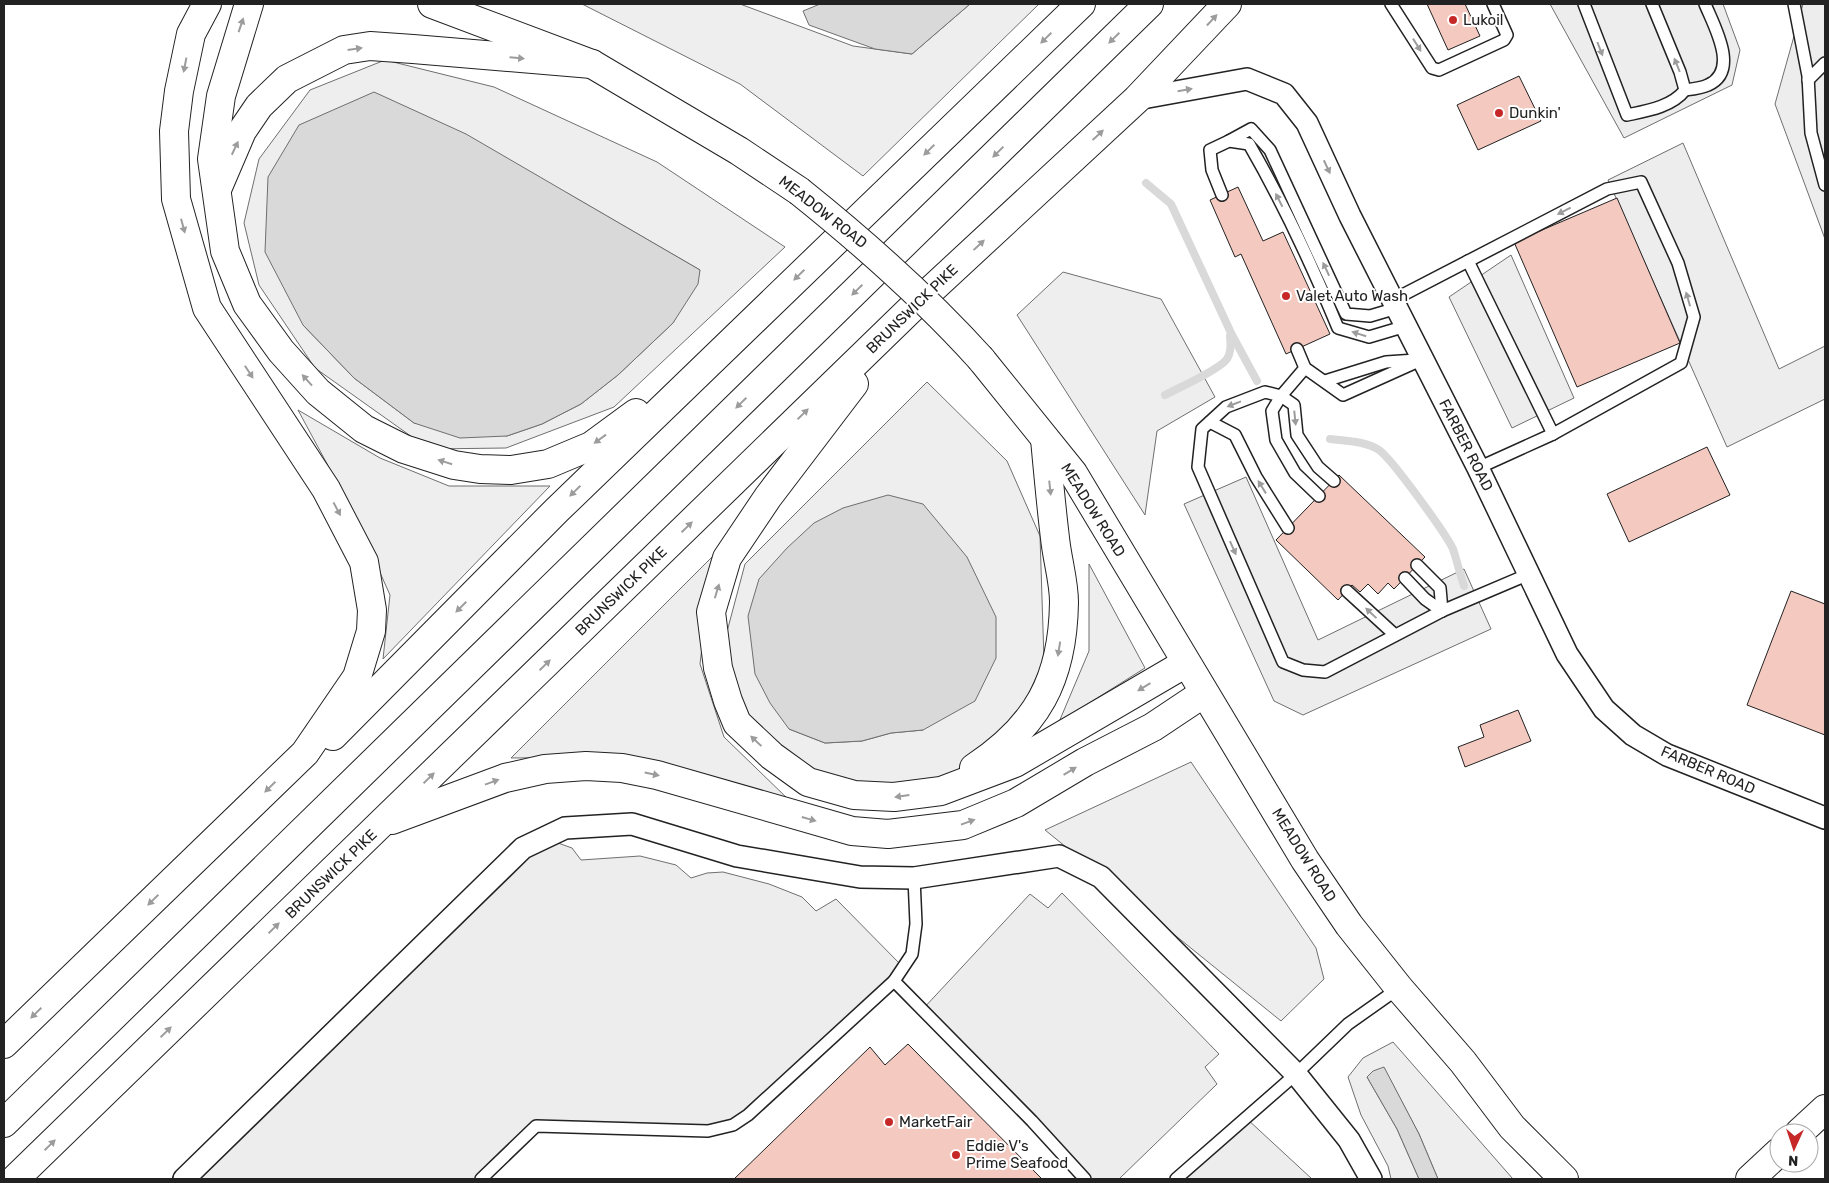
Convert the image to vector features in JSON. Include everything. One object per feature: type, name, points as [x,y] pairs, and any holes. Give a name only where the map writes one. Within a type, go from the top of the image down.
[{"type":"main road","points":[[186,4],[191,34]]},
{"type":"main road","points":[[4,1044],[304,753],[357,677],[371,631],[372,610],[364,562],[326,490],[207,308],[176,199],[174,130],[191,34],[207,4]]},
{"type":"main road","points":[[248,4],[221,96],[212,158],[226,251],[247,304],[281,351],[318,392],[364,429],[404,449],[454,464],[511,470],[548,464],[592,446],[724,348]]},
{"type":"main road","name":"MEADOW ROAD","points":[[432,4],[592,64],[739,150],[799,191],[863,242],[901,275],[981,358],[1073,473],[1305,860],[1349,925],[1399,988],[1463,1062],[1512,1127],[1564,1179]]},
{"type":"main road","points":[[304,753],[324,745],[556,510],[1081,4]]},
{"type":"main road","points":[[4,1123],[1149,4]]},
{"type":"main road","name":"BRUNSWICK PIKE","points":[[15,1179],[918,302],[1138,99],[1227,4]]},
{"type":"main road","points":[[216,193],[242,131],[259,106],[287,79],[344,50],[370,46],[592,64]]},
{"type":"main road","points":[[918,302],[763,504],[727,558],[711,612],[718,668],[737,723],[772,756],[808,782],[854,795],[894,797],[941,790],[1015,763],[1186,662]]},
{"type":"main road","points":[[941,790],[1001,750],[1026,725],[1047,692],[1059,654],[1064,601],[1055,538],[1045,439]]},
{"type":"main road","points":[[381,824],[505,778],[545,769],[586,766],[622,768],[657,775],[852,831],[888,834],[963,824],[1016,802],[1085,762],[1153,727],[1204,694]]},
{"type":"main road","points":[[1810,1123],[1825,1109]]},
{"type":"main road","points":[[1750,1179],[1769,1161]]},
{"type":"street","name":"FARBER ROAD","points":[[1138,99],[1247,79],[1284,94],[1307,123],[1350,216],[1478,468],[1567,654],[1604,709],[1633,735],[1667,755],[1825,818]]},
{"type":"street","points":[[184,1179],[523,848],[565,828],[632,824],[737,856],[860,877],[914,878],[1060,856],[1101,877],[1296,1074],[1349,1140],[1371,1179]]},
{"type":"lane","points":[[1391,4],[1432,68],[1439,70],[1504,40],[1506,35],[1493,4]]},
{"type":"lane","points":[[1584,4],[1627,115],[1657,109],[1685,90],[1710,84],[1722,70],[1725,58],[1706,4]]},
{"type":"lane","points":[[1652,4],[1680,72],[1685,90]]},
{"type":"lane","points":[[1794,4],[1808,80],[1811,133],[1821,149],[1825,185]]},
{"type":"lane","points":[[1808,80],[1825,63]]},
{"type":"lane","points":[[1222,195],[1212,170],[1210,150],[1251,129],[1270,150],[1346,314],[1370,316],[1399,312]]},
{"type":"lane","points":[[1229,141],[1249,144],[1290,221],[1338,328],[1369,337],[1399,312],[1468,261],[1607,189],[1641,182],[1678,263],[1694,317],[1680,363],[1553,434],[1478,468]]},
{"type":"lane","points":[[1468,261],[1553,434]]},
{"type":"lane","points":[[1297,349],[1305,368],[1326,381],[1343,395],[1423,359]]},
{"type":"lane","points":[[1326,381],[1386,362],[1423,359]]},
{"type":"lane","points":[[1305,368],[1281,396],[1272,411],[1276,440],[1295,473],[1319,496]]},
{"type":"lane","points":[[1334,481],[1318,467],[1297,436],[1294,405],[1281,396],[1265,392],[1226,407],[1202,429],[1198,467],[1283,662],[1303,670],[1325,672],[1442,611],[1529,574]]},
{"type":"lane","points":[[1210,422],[1235,435],[1256,477],[1288,528]]},
{"type":"lane","points":[[1417,565],[1440,588],[1442,611]]},
{"type":"lane","points":[[1405,578],[1425,600],[1442,611]]},
{"type":"lane","points":[[1347,591],[1395,635]]},
{"type":"lane","points":[[481,1179],[536,1126],[708,1131],[733,1125],[748,1115],[894,981],[912,954],[916,924],[914,878]]},
{"type":"lane","points":[[894,981],[1032,1121],[1085,1179]]},
{"type":"lane","points":[[1176,1179],[1296,1074],[1348,1024],[1399,988]]},
{"type":"shaded area","points":[[582,4],[740,4],[853,46],[912,54],[970,4],[1039,4],[863,176],[740,84]]},
{"type":"shaded area","points":[[820,4],[970,4],[912,54],[875,49],[809,25],[803,11]]},
{"type":"shaded area","points":[[1550,4],[1723,4],[1740,50],[1732,85],[1624,138]]},
{"type":"shaded area","points":[[1803,4],[1825,4],[1825,239],[1775,104]]},
{"type":"shaded area","points":[[385,60],[494,87],[657,162],[785,247],[614,407],[506,448],[429,449],[315,368],[259,285],[244,223],[259,159],[310,90]],"holes":[[[567,193],[700,270],[673,323],[618,375],[581,404],[542,424],[507,436],[414,423],[354,378],[303,325]]]},
{"type":"shaded area","points":[[374,92],[466,134],[700,270],[698,284],[673,323],[618,375],[581,404],[542,424],[507,436],[460,438],[414,423],[354,378],[303,325],[265,252],[268,177],[299,125]]},
{"type":"shaded area","points":[[1683,143],[1779,369],[1825,346],[1825,399],[1727,447],[1608,180]]},
{"type":"shaded area","points":[[1511,255],[1574,398],[1512,428],[1449,297]]},
{"type":"shaded area","points":[[1063,272],[1161,299],[1215,397],[1157,431],[1145,515],[1017,315]]},
{"type":"shaded area","points":[[927,382],[1007,461],[1040,536],[1044,660],[1015,724],[945,780],[874,789],[803,767],[749,721],[724,643],[745,564]],"holes":[[[789,729],[923,730],[891,733],[862,741],[825,743]]]},
{"type":"shaded area","points":[[298,410],[380,458],[449,486],[550,486],[383,659],[390,595],[353,512]]},
{"type":"shaded area","points":[[1246,477],[1318,640],[1464,569],[1491,629],[1303,715],[1274,701],[1184,504]]},
{"type":"shaded area","points":[[888,495],[923,504],[967,557],[996,617],[996,658],[975,701],[923,730],[891,733],[862,741],[825,743],[789,729],[770,703],[755,674],[748,616],[759,579],[787,548],[814,523],[843,508]]},
{"type":"shaded area","points":[[713,556],[700,664],[724,737],[788,799],[619,757],[511,758]]},
{"type":"shaded area","points":[[1089,564],[1145,668],[1059,722],[1089,651]]},
{"type":"shaded area","points":[[1191,762],[1316,948],[1324,979],[1281,1021],[1045,830]]},
{"type":"shaded area","points":[[544,838],[572,848],[581,860],[640,856],[676,865],[691,878],[707,873],[723,872],[769,884],[802,897],[816,911],[836,899],[903,967],[733,1125],[708,1131],[536,1126],[481,1179],[184,1179]]},
{"type":"shaded area","points":[[1062,893],[1219,1054],[1205,1067],[1217,1084],[1119,1179],[1085,1179],[922,1010],[1030,894],[1048,908]]},
{"type":"shaded area","points":[[1393,1042],[1513,1179],[1438,1179],[1419,1134],[1384,1068],[1367,1077],[1397,1129],[1419,1179],[1391,1179],[1388,1166],[1361,1115],[1348,1077],[1363,1058]]},
{"type":"shaded area","points":[[1384,1067],[1419,1134],[1438,1179],[1419,1179],[1397,1129],[1367,1077],[1373,1071]]},
{"type":"shaded area","points":[[1246,1118],[1312,1179],[1176,1179]]},
{"type":"building","name":"Lukoil","points":[[1427,4],[1465,4],[1480,36],[1448,50]]},
{"type":"building","name":"Dunkin'","points":[[1519,76],[1541,121],[1478,150],[1457,105]]},
{"type":"building","name":"Valet Auto Wash","points":[[1238,187],[1263,241],[1283,232],[1330,334],[1286,354],[1241,254],[1235,257],[1210,200]]},
{"type":"building","points":[[1617,198],[1680,343],[1577,387],[1514,242]]},
{"type":"building","points":[[1707,447],[1730,495],[1629,542],[1607,494]]},
{"type":"building","points":[[1339,475],[1425,557],[1394,589],[1388,583],[1378,594],[1368,584],[1360,592],[1352,585],[1338,600],[1276,540]]},
{"type":"building","points":[[1791,591],[1825,604],[1825,735],[1747,705]]},
{"type":"building","points":[[1518,710],[1531,741],[1465,767],[1458,747],[1484,737],[1480,725]]},
{"type":"building","name":"MarketFair","points":[[908,1044],[1042,1179],[734,1179],[870,1047],[885,1065]]},
{"type":"waterway","points":[[1146,183],[1171,204],[1232,335],[1257,381]]},
{"type":"waterway","points":[[1165,395],[1223,363],[1229,354],[1230,336]]},
{"type":"waterway","points":[[1330,439],[1368,445],[1386,456],[1418,497],[1453,549],[1464,586]]},
{"type":"place","name":"Lukoil","points":[[1453,20]]},
{"type":"place","name":"Dunkin'","points":[[1499,113]]},
{"type":"place","name":"Valet Auto Wash","points":[[1286,296]]},
{"type":"place","name":"MarketFair","points":[[889,1122]]},
{"type":"place","name":"Eddie V's Prime Seafood","points":[[956,1155]]}]
